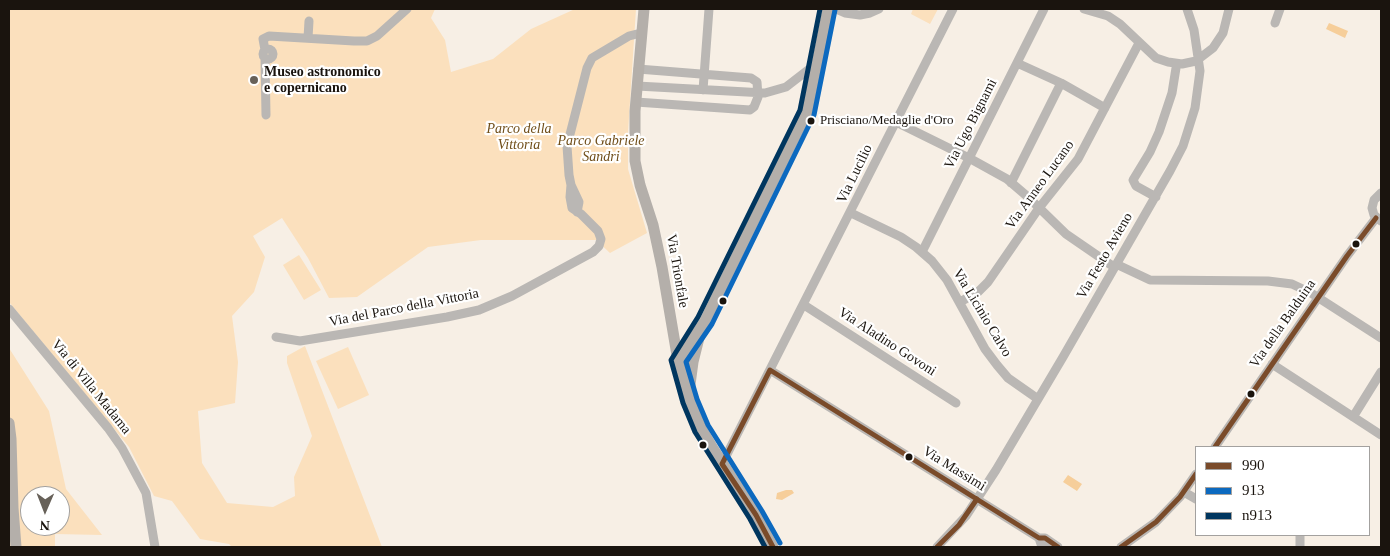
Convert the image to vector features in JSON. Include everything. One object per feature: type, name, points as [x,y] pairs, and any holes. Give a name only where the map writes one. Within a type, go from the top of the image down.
[{"type":"main road","name":"Via Trionfale","points":[[644,9],[636,102],[635,166],[655,233],[678,361],[688,397],[701,428],[756,515],[773,547]]},
{"type":"main road","points":[[678,361],[705,321],[807,112],[811,100],[828,9]]},
{"type":"main road","points":[[688,397],[693,362],[705,321]]},
{"type":"main road","points":[[9,422],[16,547]]},
{"type":"street","points":[[266,115],[265,54],[262,42],[264,38],[267,36],[367,41],[379,35],[407,9]]},
{"type":"street","points":[[703,90],[708,9]]},
{"type":"street","points":[[836,9],[845,13],[860,15],[870,14],[879,9]]},
{"type":"street","name":"Via Lucilio","points":[[722,464],[953,9]]},
{"type":"street","name":"Via Ugo Bignami","points":[[922,252],[1044,9]]},
{"type":"street","points":[[1084,9],[1113,19],[1152,55],[1168,62],[1186,64],[1199,60],[1220,39],[1229,9]]},
{"type":"street","name":"Via Festo Avieno","points":[[937,547],[959,525],[977,499],[1038,399],[1177,159],[1188,132],[1196,104],[1199,60],[1194,30],[1187,9]]},
{"type":"street","points":[[1275,23],[1280,9]]},
{"type":"street","points":[[308,38],[309,21]]},
{"type":"street","name":"Via del Parco della Vittoria","points":[[276,337],[297,341],[469,313],[524,290],[598,248],[601,239],[598,231],[572,208],[567,146],[589,61],[629,36],[641,33]]},
{"type":"street","name":"Via Anneo Lucano","points":[[960,302],[978,292],[988,282],[1039,208],[1078,159],[1139,43]]},
{"type":"street","points":[[1017,63],[1061,83],[1106,108]]},
{"type":"street","points":[[637,86],[758,94],[769,93],[783,88],[817,64]]},
{"type":"street","points":[[1156,197],[1135,185],[1133,181],[1159,132],[1172,93],[1176,68]]},
{"type":"street","points":[[636,102],[750,110],[754,108],[758,94],[757,82],[754,79],[638,69]]},
{"type":"street","points":[[1012,183],[1061,83]]},
{"type":"street","points":[[896,122],[969,158],[1012,183],[1072,239],[1115,265],[1145,278],[1163,280],[1277,281],[1296,286],[1381,338]]},
{"type":"street","points":[[1379,219],[1372,212],[1372,204],[1376,196],[1381,193]]},
{"type":"street","name":"Via Licinio Calvo","points":[[851,213],[900,238],[922,252],[939,269],[960,302],[985,349],[1002,372],[1014,383],[1038,399]]},
{"type":"street","name":"Via della Balduina","points":[[1216,446],[1318,298],[1379,219]]},
{"type":"street","name":"Via Aladino Govoni","points":[[804,305],[956,403]]},
{"type":"street","name":"Via di Villa Madama","points":[[9,309],[102,421],[122,448],[146,493],[155,547]]},
{"type":"street","points":[[1272,364],[1381,435]]},
{"type":"street","name":"Via Massimi","points":[[770,370],[1039,538],[1045,538],[1058,547]]},
{"type":"street","points":[[1353,417],[1381,372]]},
{"type":"street","points":[[1122,547],[1152,526],[1184,492],[1195,476]]},
{"type":"street","points":[[1184,492],[1195,498]]},
{"type":"street","name":"Via Massimi","points":[[1039,538],[1041,544],[1046,547]]},
{"type":"green space","points":[[9,9],[435,9],[431,18],[445,40],[451,72],[493,59],[531,29],[575,9],[636,9],[628,132],[628,169],[647,233],[610,253],[596,240],[481,240],[428,247],[357,297],[329,298],[308,258],[282,218],[253,236],[265,257],[254,292],[232,316],[238,362],[235,403],[198,411],[202,463],[227,503],[273,507],[295,496],[294,477],[312,436],[287,363],[287,356],[305,346],[382,547],[232,547],[229,544],[200,539],[172,501],[154,496],[129,447],[9,302]]},
{"type":"green space","points":[[913,9],[938,9],[930,24],[911,14]]},
{"type":"green space","points":[[299,255],[321,290],[304,300],[283,265]]},
{"type":"green space","points":[[348,347],[369,395],[338,409],[316,361]]},
{"type":"green space","points":[[9,348],[49,411],[65,486],[20,486],[20,536],[55,536],[55,547],[9,547]]},
{"type":"green space","points":[[70,494],[102,535],[70,534]]},
{"type":"shaded area","points":[[1329,23],[1348,31],[1345,38],[1326,29]]},
{"type":"shaded area","points":[[1068,475],[1082,484],[1077,491],[1063,482]]},
{"type":"shaded area","points":[[792,490],[794,493],[782,500],[776,499],[777,493]]},
{"type":"transit line","name":"n913","points":[[765,547],[750,519],[695,432],[683,403],[671,360],[698,317],[800,110],[820,9]]},
{"type":"transit line","name":"913","points":[[780,543],[708,425],[697,399],[686,362],[712,324],[814,115],[835,10]]},
{"type":"transit line","name":"990","points":[[1216,446],[1347,256],[1376,218]]},
{"type":"transit line","name":"990","points":[[773,547],[756,515],[722,464],[770,370],[1039,538],[1045,538],[1058,547]]},
{"type":"transit line","name":"990","points":[[1121,547],[1156,522],[1180,497],[1195,475]]},
{"type":"transit line","name":"990","points":[[937,547],[959,525],[977,499]]},
{"type":"place","name":"Museo astronomico e copernicano","points":[[254,80]]},
{"type":"place","name":"Prisciano/Medaglie d'Oro","points":[[811,121]]},
{"type":"park label","name":"Parco della Vittoria","points":[[519,138]]},
{"type":"park label","name":"Parco Gabriele Sandri","points":[[601,150]]}]
